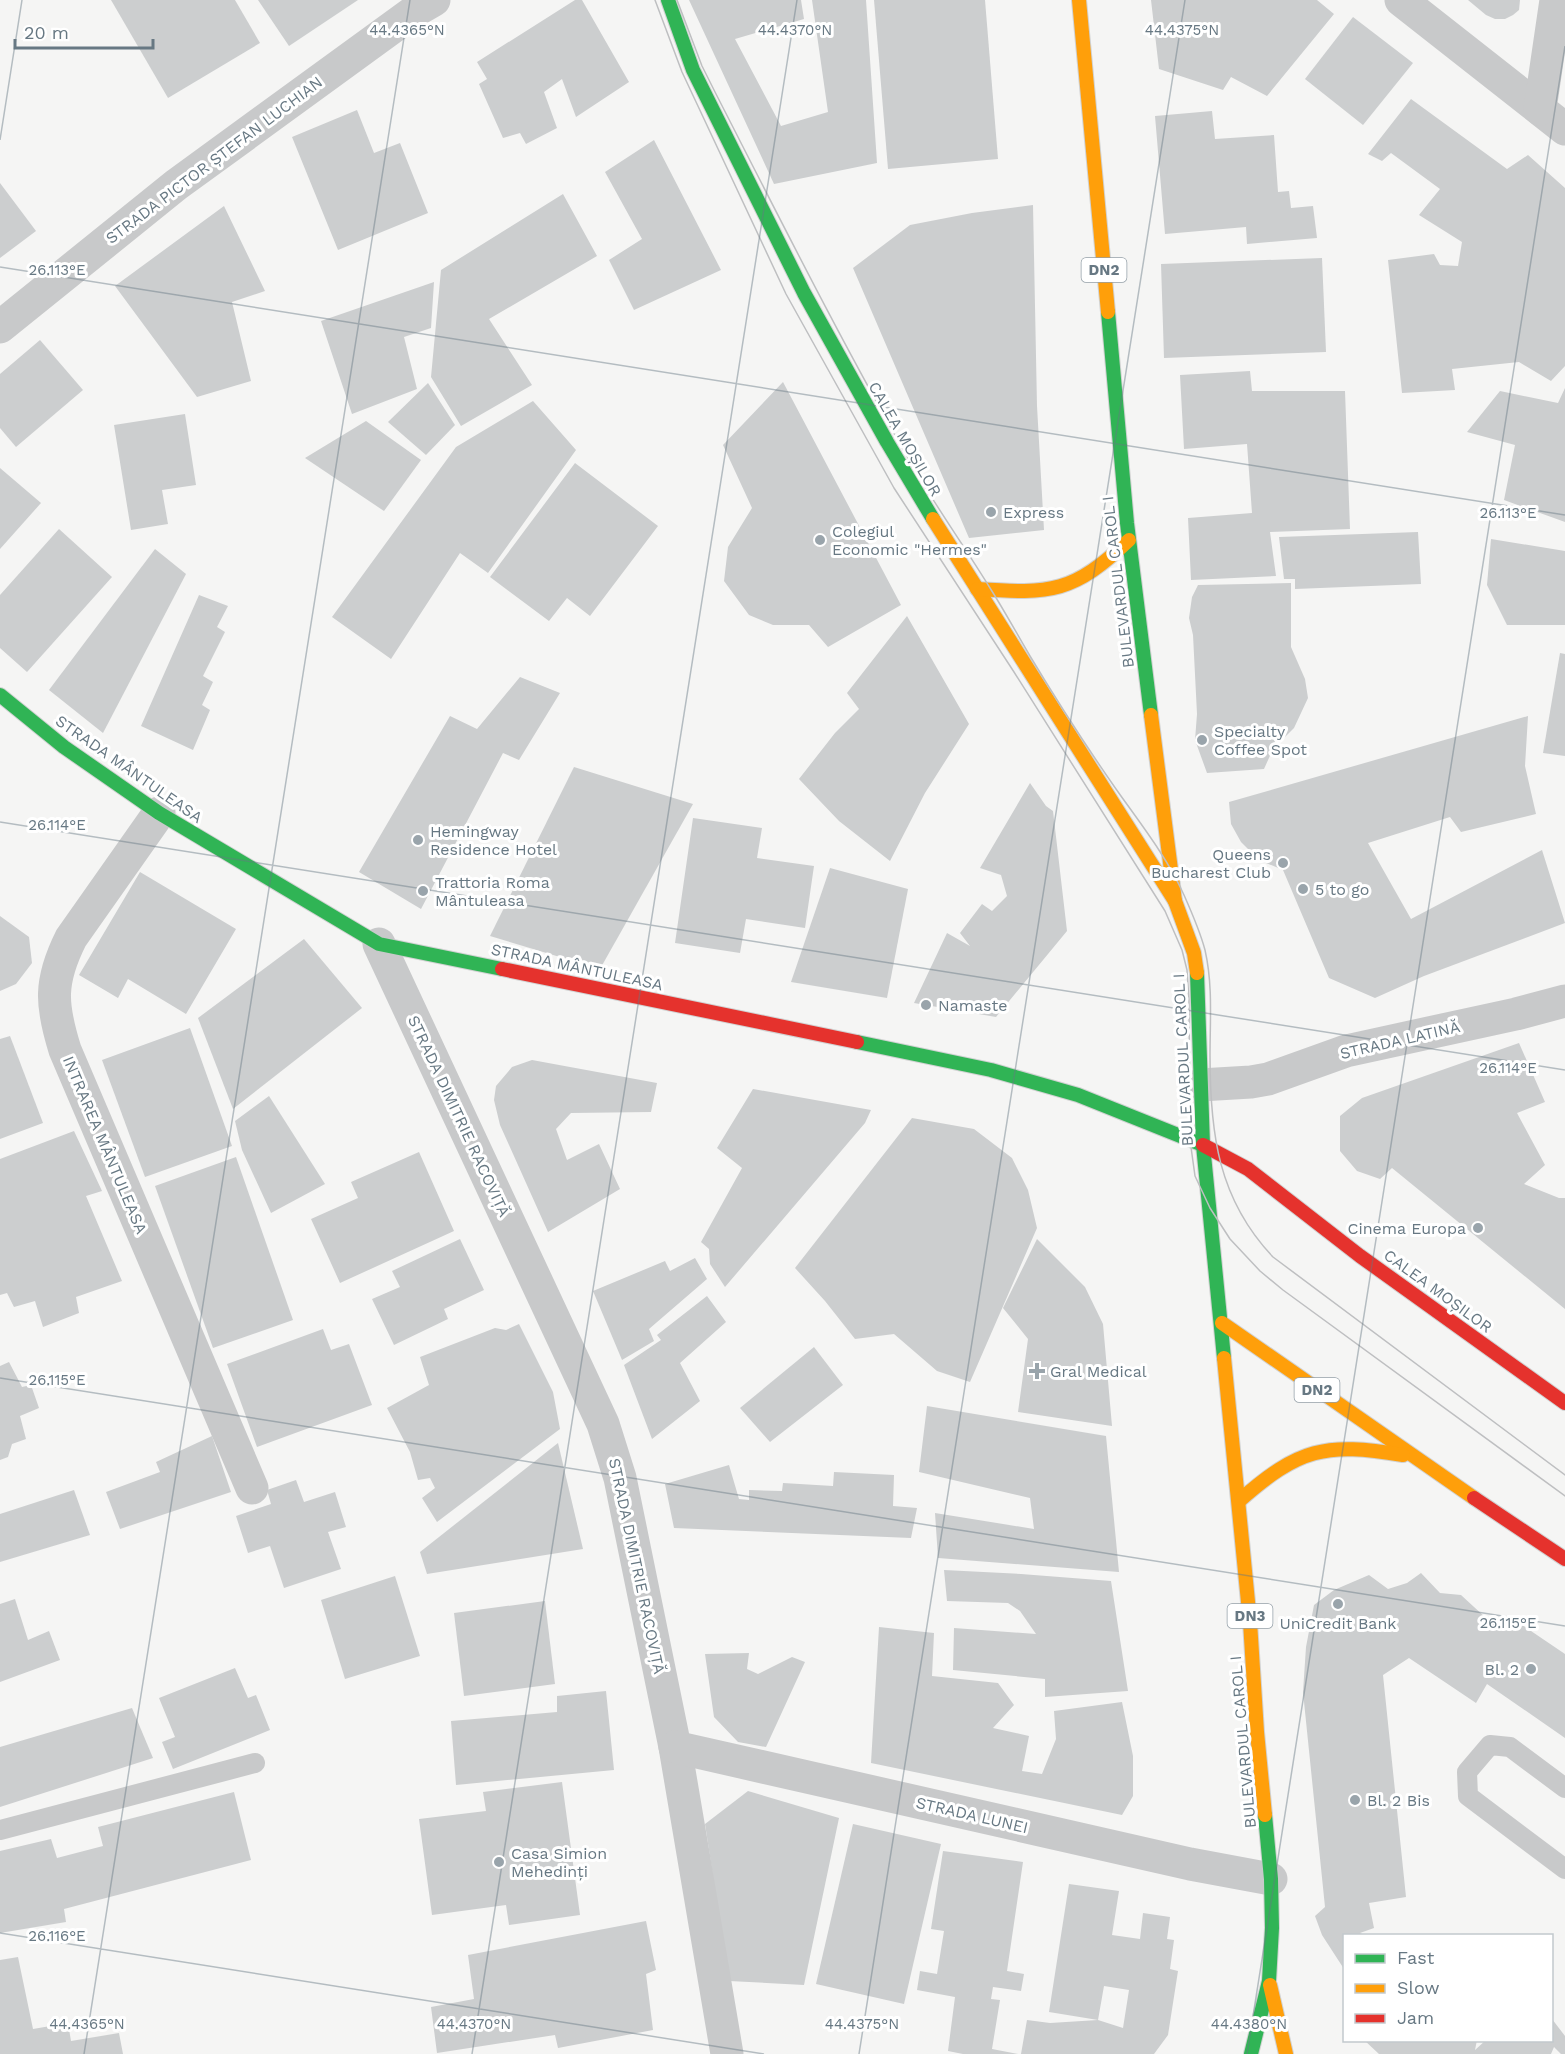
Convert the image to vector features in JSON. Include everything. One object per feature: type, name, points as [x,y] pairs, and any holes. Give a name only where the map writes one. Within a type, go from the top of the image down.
[{"type":"main road","name":"CALEA MOȘILOR","points":[[668,0],[693,70],[804,293],[918,496],[1175,901]]},
{"type":"main road","name":"BULEVARDUL CAROL I","points":[[1079,0],[1129,540],[1169,866],[1175,901],[1194,952],[1198,983],[1203,1145],[1239,1501],[1271,1879],[1272,1928],[1269,1981],[1251,2054]]},
{"type":"main road","points":[[977,589],[1030,592],[1059,589],[1080,581],[1107,562],[1129,540]]},
{"type":"main road","name":"STRADA MÂNTULEASA","points":[[0,695],[64,747],[159,813],[379,944],[991,1070],[1078,1095],[1203,1145]]},
{"type":"main road","name":"CALEA MOȘILOR","points":[[1203,1145],[1248,1169],[1360,1256],[1565,1403]]},
{"type":"main road","name":"DN2","points":[[1222,1323],[1565,1559]]},
{"type":"main road","points":[[1239,1501],[1258,1482],[1278,1468],[1323,1449],[1369,1449],[1413,1456]]},
{"type":"main road","name":"BULEVARDUL CAROL I","points":[[1269,1981],[1286,2054]]},
{"type":"street","name":"STRADA PICTOR ȘTEFAN LUCHIAN","points":[[0,327],[176,185],[415,11],[434,0]]},
{"type":"street","points":[[1401,0],[1553,119]]},
{"type":"street","points":[[1553,119],[1556,0]]},
{"type":"street","name":"INTRAREA MÂNTULEASA","points":[[159,813],[70,938],[57,970],[54,988],[55,1018],[65,1050],[252,1488]]},
{"type":"street","name":"STRADA DIMITRIE RACOVIȚĂ","points":[[379,944],[603,1424],[621,1478],[675,1747],[727,2054]]},
{"type":"street","name":"STRADA LATINĂ","points":[[1200,1085],[1268,1079],[1346,1051],[1565,1001]]},
{"type":"street","name":"STRADA LUNEI","points":[[675,1747],[1190,1864],[1271,1879]]},
{"type":"lane","points":[[1565,1788],[1510,1747],[1490,1745],[1467,1772],[1468,1796],[1565,1869]]},
{"type":"lane","points":[[0,1830],[255,1764]]},
{"type":"building","points":[[111,0],[235,0],[260,43],[168,98]]},
{"type":"building","points":[[258,0],[358,0],[289,46]]},
{"type":"building","points":[[575,0],[582,0],[629,82],[576,117],[562,79],[544,92],[557,128],[526,144],[520,133],[503,138],[479,84],[487,79],[477,62]]},
{"type":"building","points":[[689,0],[801,0],[804,19],[735,39],[781,126],[828,112],[812,0],[866,0],[877,163],[774,184]]},
{"type":"building","points":[[874,0],[985,0],[998,159],[888,169]]},
{"type":"building","points":[[1151,0],[1317,0],[1334,14],[1267,96],[1231,77],[1223,90],[1159,69]]},
{"type":"building","points":[[1468,0],[1520,0],[1519,10],[1513,15],[1505,19],[1495,19],[1486,15]]},
{"type":"building","points":[[1353,17],[1413,63],[1363,125],[1305,79]]},
{"type":"building","points":[[1411,99],[1507,169],[1528,155],[1565,188],[1565,366],[1551,381],[1519,362],[1452,369],[1455,390],[1402,393],[1388,260],[1434,254],[1440,265],[1458,266],[1462,242],[1419,215],[1440,189],[1391,153],[1382,161],[1368,154]]},
{"type":"building","points":[[357,110],[374,153],[400,143],[428,213],[338,250],[292,137]]},
{"type":"building","points":[[1212,111],[1215,139],[1274,135],[1278,192],[1289,191],[1291,208],[1313,206],[1317,238],[1247,244],[1246,227],[1165,234],[1155,116]]},
{"type":"building","points":[[654,140],[721,270],[634,310],[609,260],[642,239],[605,172]]},
{"type":"building","points":[[0,183],[36,231],[0,258]]},
{"type":"building","points":[[563,194],[597,256],[489,319],[532,385],[461,426],[431,377],[441,270]]},
{"type":"building","points":[[1033,205],[1037,406],[1044,530],[969,538],[853,268],[910,225],[972,213]]},
{"type":"building","points":[[224,206],[265,291],[232,302],[251,381],[197,397],[115,286]]},
{"type":"building","points":[[1322,258],[1326,352],[1164,358],[1161,264]]},
{"type":"building","points":[[434,282],[431,328],[404,337],[417,389],[352,414],[321,321]]},
{"type":"building","points":[[40,340],[83,390],[16,447],[0,428],[0,374]]},
{"type":"building","points":[[1250,371],[1252,391],[1345,391],[1350,529],[1270,532],[1276,576],[1191,580],[1188,518],[1252,513],[1247,444],[1184,449],[1180,375]]},
{"type":"building","points":[[783,382],[901,605],[828,647],[809,625],[773,625],[749,615],[724,581],[728,547],[752,508],[723,445]]},
{"type":"building","points":[[428,383],[455,425],[426,455],[388,422]]},
{"type":"building","points":[[1565,388],[1565,522],[1504,500],[1515,445],[1467,432],[1500,391],[1558,403]]},
{"type":"building","points":[[533,401],[576,450],[488,573],[460,553],[391,659],[332,617],[456,447]]},
{"type":"building","points":[[185,414],[196,485],[162,490],[168,524],[131,530],[114,425]]},
{"type":"building","points":[[366,421],[421,460],[384,511],[305,458]]},
{"type":"building","points":[[575,463],[658,526],[590,616],[567,598],[549,621],[490,577]]},
{"type":"building","points":[[0,468],[41,503],[0,549]]},
{"type":"building","points":[[59,529],[112,577],[27,672],[0,648],[0,595]]},
{"type":"building","points":[[1418,532],[1421,584],[1295,589],[1295,579],[1284,579],[1279,537]]},
{"type":"building","points":[[1491,539],[1565,551],[1565,625],[1507,625],[1487,585]]},
{"type":"building","points":[[155,549],[186,574],[103,733],[49,690]]},
{"type":"building","points":[[1291,583],[1291,647],[1305,679],[1308,698],[1294,728],[1273,749],[1264,769],[1207,773],[1195,740],[1197,714],[1193,635],[1189,618],[1192,597],[1198,585]]},
{"type":"building","points":[[199,595],[228,606],[217,627],[225,632],[203,676],[213,682],[202,705],[210,710],[193,750],[141,726]]},
{"type":"building","points":[[907,616],[969,724],[925,793],[890,861],[839,821],[799,779],[835,733],[859,709],[847,693]]},
{"type":"building","points":[[1560,653],[1565,654],[1565,756],[1543,753]]},
{"type":"building","points":[[520,677],[560,693],[519,760],[503,753],[421,909],[359,872],[450,716],[477,729]]},
{"type":"building","points":[[1528,716],[1525,766],[1536,814],[1461,832],[1450,817],[1368,843],[1411,919],[1542,850],[1565,923],[1424,976],[1375,998],[1329,978],[1283,870],[1259,860],[1241,842],[1231,824],[1229,802]]},
{"type":"building","points":[[574,767],[693,804],[600,969],[490,936]]},
{"type":"building","points":[[1030,783],[1046,806],[1053,811],[1067,931],[996,1017],[914,1003],[947,933],[970,946],[960,933],[982,904],[992,911],[1007,896],[1001,875],[980,868]]},
{"type":"building","points":[[693,818],[762,828],[757,858],[814,866],[805,928],[746,919],[740,953],[675,943]]},
{"type":"building","points":[[830,868],[908,889],[887,998],[791,982]]},
{"type":"building","points":[[140,872],[236,929],[186,1014],[128,979],[118,998],[79,975]]},
{"type":"building","points":[[0,916],[29,937],[32,963],[16,984],[0,991]]},
{"type":"building","points":[[304,939],[362,1008],[233,1109],[198,1018]]},
{"type":"building","points":[[190,1028],[232,1146],[145,1177],[102,1060]]},
{"type":"building","points":[[10,1036],[43,1123],[0,1139],[0,1039]]},
{"type":"building","points":[[1519,1043],[1545,1102],[1517,1113],[1545,1165],[1524,1184],[1559,1198],[1565,1198],[1565,1309],[1392,1168],[1380,1179],[1357,1171],[1340,1151],[1340,1116],[1362,1098]]},
{"type":"building","points":[[532,1060],[657,1083],[651,1112],[571,1113],[556,1129],[567,1160],[599,1144],[620,1189],[548,1232],[500,1125],[494,1100],[496,1086],[512,1067]]},
{"type":"building","points":[[753,1089],[871,1110],[865,1123],[725,1287],[710,1264],[709,1249],[701,1242],[742,1168],[717,1148]]},
{"type":"building","points":[[269,1096],[325,1184],[271,1213],[242,1150],[235,1121]]},
{"type":"building","points":[[912,1118],[974,1129],[1012,1158],[1028,1190],[1037,1228],[970,1382],[937,1371],[894,1334],[855,1339],[795,1268]]},
{"type":"building","points":[[74,1131],[102,1191],[86,1196],[122,1281],[76,1297],[79,1313],[43,1327],[35,1301],[14,1307],[7,1293],[0,1295],[0,1159]]},
{"type":"building","points":[[419,1152],[454,1231],[340,1283],[311,1219],[358,1198],[351,1182]]},
{"type":"building","points":[[236,1157],[293,1320],[213,1348],[155,1186]]},
{"type":"building","points":[[460,1239],[484,1290],[444,1309],[448,1319],[394,1345],[372,1299],[400,1287],[392,1271]]},
{"type":"building","points":[[1037,1239],[1085,1287],[1103,1324],[1112,1426],[1018,1412],[1028,1339],[1003,1308]]},
{"type":"building","points":[[695,1258],[707,1279],[649,1329],[654,1341],[622,1360],[593,1291],[665,1261],[670,1271]]},
{"type":"building","points":[[707,1296],[726,1322],[680,1363],[700,1401],[652,1439],[624,1365],[661,1340],[657,1335]]},
{"type":"building","points":[[519,1324],[553,1392],[560,1429],[437,1522],[422,1498],[435,1488],[430,1478],[418,1480],[410,1452],[387,1408],[429,1385],[420,1357],[495,1328],[506,1330]]},
{"type":"building","points":[[323,1329],[331,1350],[349,1344],[372,1405],[257,1447],[227,1364]]},
{"type":"building","points":[[814,1347],[843,1385],[770,1442],[740,1408]]},
{"type":"building","points":[[9,1362],[22,1387],[31,1385],[39,1408],[20,1416],[26,1439],[12,1444],[8,1457],[0,1460],[0,1366]]},
{"type":"building","points":[[927,1406],[1106,1436],[1119,1572],[938,1558],[935,1513],[1034,1529],[1030,1498],[919,1472]]},
{"type":"building","points":[[212,1436],[231,1492],[120,1529],[106,1492],[160,1472],[156,1462]]},
{"type":"building","points":[[558,1443],[583,1549],[427,1574],[420,1552]]},
{"type":"building","points":[[729,1465],[739,1499],[749,1500],[749,1490],[782,1491],[783,1483],[833,1486],[834,1472],[894,1475],[893,1506],[917,1508],[911,1538],[674,1528],[665,1484]]},
{"type":"building","points":[[296,1480],[304,1502],[335,1492],[346,1527],[328,1532],[341,1569],[284,1588],[270,1546],[248,1553],[236,1516],[271,1504],[267,1490]]},
{"type":"building","points":[[74,1490],[90,1535],[0,1562],[0,1514]]},
{"type":"building","points":[[944,1570],[1111,1581],[1128,1691],[1045,1697],[1045,1679],[953,1670],[954,1628],[1036,1634],[1020,1611],[1008,1603],[947,1601]]},
{"type":"building","name":"Bl. 2 Bis","points":[[1421,1573],[1440,1593],[1461,1595],[1486,1618],[1509,1616],[1565,1654],[1565,1738],[1487,1684],[1476,1703],[1409,1658],[1383,1675],[1406,1897],[1369,1903],[1374,1928],[1360,1933],[1362,1934],[1343,1934],[1343,1967],[1322,1935],[1315,1916],[1325,1907],[1303,1692],[1306,1647],[1314,1605],[1334,1590],[1369,1575],[1388,1589],[1407,1583]]},
{"type":"building","points":[[395,1576],[420,1656],[345,1679],[321,1600]]},
{"type":"building","points":[[15,1599],[28,1640],[49,1631],[60,1660],[0,1682],[0,1604]]},
{"type":"building","points":[[545,1601],[555,1684],[464,1696],[454,1613]]},
{"type":"building","points":[[879,1627],[934,1633],[932,1676],[998,1683],[1014,1705],[993,1728],[1029,1736],[1022,1771],[1042,1774],[1056,1739],[1054,1711],[1122,1702],[1133,1756],[1133,1796],[1122,1815],[871,1763]]},
{"type":"building","points":[[749,1653],[747,1669],[758,1674],[792,1657],[805,1662],[766,1747],[738,1742],[714,1717],[705,1654]]},
{"type":"building","points":[[235,1668],[248,1698],[256,1695],[270,1730],[173,1769],[162,1742],[175,1737],[159,1698]]},
{"type":"building","points":[[606,1691],[614,1770],[456,1785],[451,1721],[557,1712],[557,1696]]},
{"type":"building","points":[[132,1708],[153,1758],[0,1807],[0,1747]]},
{"type":"building","name":"Casa Simion Mehedinți","points":[[562,1782],[580,1915],[509,1925],[506,1905],[432,1915],[419,1819],[486,1811],[483,1792]]},
{"type":"building","points":[[748,1791],[839,1818],[804,1985],[729,1981],[705,1824]]},
{"type":"building","points":[[234,1792],[251,1860],[64,1909],[66,1922],[0,1933],[0,1851],[51,1839],[57,1858],[103,1846],[98,1827]]},
{"type":"building","points":[[853,1824],[941,1844],[904,2004],[816,1984]]},
{"type":"building","points":[[943,1851],[1023,1862],[1007,1971],[1024,1974],[1021,1991],[993,1987],[991,1999],[1000,2000],[992,2049],[1018,2054],[963,2054],[948,2051],[955,1997],[917,1990],[920,1971],[937,1974],[944,1931],[931,1929]]},
{"type":"building","points":[[1069,1884],[1119,1891],[1112,1935],[1140,1939],[1143,1913],[1170,1917],[1167,1939],[1174,1940],[1170,1969],[1178,1971],[1168,2035],[1154,2054],[1021,2054],[1027,2020],[1050,2023],[1098,2020],[1049,2012]],"holes":[[[1104,1986],[1129,1990],[1123,2028],[1098,2020]]]},
{"type":"building","points":[[646,1921],[656,1970],[646,1974],[653,2030],[558,2048],[555,2035],[437,2053],[431,2007],[474,1999],[468,1955]]},
{"type":"building","points":[[18,1957],[33,2029],[68,2023],[71,2041],[119,2033],[123,2054],[0,2054],[0,1960]]},
{"type":"building","points":[[1553,2020],[1565,2036],[1565,2054],[1561,2054],[1554,2047],[1551,2054],[1379,2054],[1366,2042],[1477,2042],[1475,2050],[1484,2042],[1553,2042]]},
{"type":"tram line","points":[[655,0],[682,72],[786,294],[894,488],[1165,911],[1182,950],[1187,970],[1190,1140],[1195,1176],[1210,1208],[1230,1239],[1260,1271],[1283,1290],[1565,1496]]},
{"type":"tram line","points":[[677,0],[702,66],[715,92],[836,326],[912,465],[995,596],[1061,707],[1144,827],[1184,895],[1201,936],[1208,963],[1211,1003],[1210,1084],[1215,1138],[1229,1188],[1240,1212],[1273,1257],[1565,1475]]},
{"type":"traffic: fast","points":[[668,0],[693,70],[804,293],[933,519]]},
{"type":"traffic: fast","points":[[1108,312],[1127,523],[1151,715]]},
{"type":"traffic: fast","points":[[0,695],[64,747],[159,813],[379,944],[502,969]]},
{"type":"traffic: fast","points":[[1197,973],[1203,1145],[1224,1358]]},
{"type":"traffic: fast","points":[[857,1042],[991,1070],[1078,1095],[1203,1145]]},
{"type":"traffic: fast","points":[[1251,2054],[1269,1981],[1272,1928],[1271,1879],[1265,1815]]},
{"type":"traffic: slow","points":[[1079,0],[1108,312]]},
{"type":"traffic: slow","points":[[933,519],[1175,901]]},
{"type":"traffic: slow","points":[[977,589],[1025,591],[1060,586],[1092,571],[1129,540]]},
{"type":"traffic: slow","points":[[1151,715],[1175,901],[1194,953],[1197,973]]},
{"type":"traffic: slow","points":[[1222,1323],[1474,1498]]},
{"type":"traffic: slow","points":[[1224,1358],[1250,1622],[1265,1815]]},
{"type":"traffic: slow","points":[[1239,1501],[1279,1470],[1314,1453],[1353,1449],[1403,1455]]},
{"type":"traffic: slow","points":[[1270,1985],[1286,2054]]},
{"type":"traffic: jam","points":[[502,969],[857,1042]]},
{"type":"traffic: jam","points":[[1203,1145],[1248,1169],[1360,1256],[1565,1403]]},
{"type":"traffic: jam","points":[[1474,1498],[1565,1559]]},
{"type":"place","name":"Express","points":[[991,512]]},
{"type":"place","name":"Colegiul Economic \"Hermes\"","points":[[820,540]]},
{"type":"place","name":"Specialty Coffee Spot","points":[[1202,740]]},
{"type":"place","name":"Hemingway Residence Hotel","points":[[418,840]]},
{"type":"place","name":"Queens Bucharest Club","points":[[1283,863]]},
{"type":"place","name":"5 to go","points":[[1303,889]]},
{"type":"place","name":"Trattoria Roma Mântuleasa","points":[[423,891]]},
{"type":"place","name":"Namaste","points":[[926,1005]]},
{"type":"place","name":"Cinema Europa","points":[[1478,1228]]},
{"type":"place","name":"Gral Medical","points":[[1037,1371]]},
{"type":"place","name":"UniCredit Bank","points":[[1338,1604]]},
{"type":"place","name":"Bl. 2","points":[[1531,1669]]},
{"type":"place","name":"Bl. 2 Bis","points":[[1355,1800]]},
{"type":"place","name":"Casa Simion Mehedinți","points":[[499,1862]]}]
